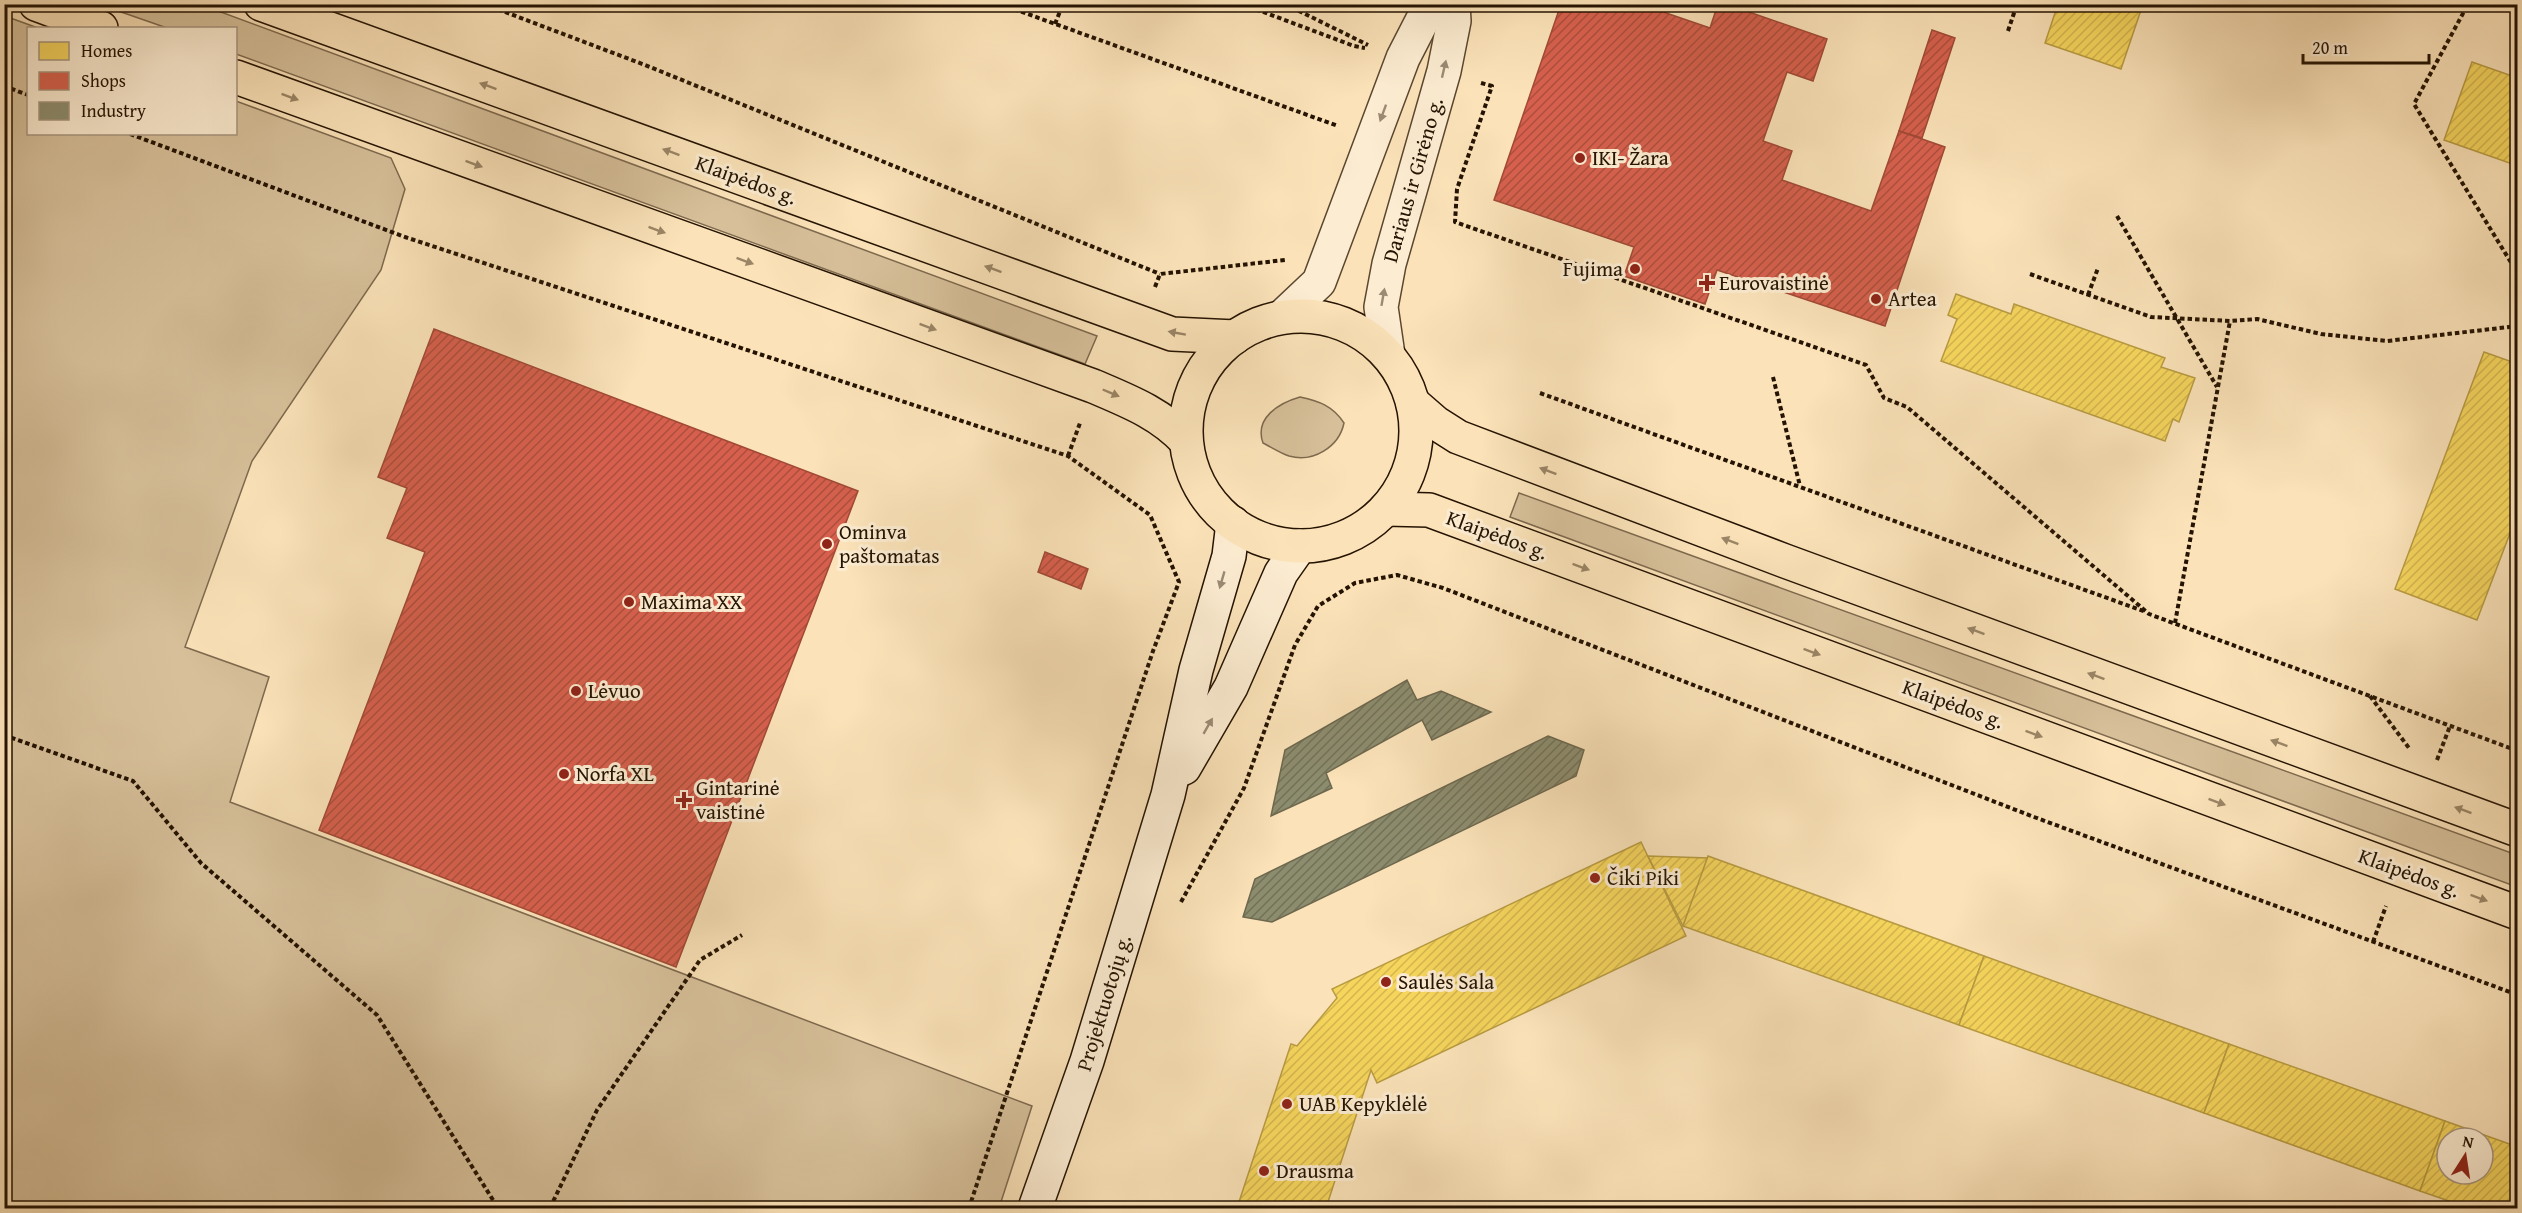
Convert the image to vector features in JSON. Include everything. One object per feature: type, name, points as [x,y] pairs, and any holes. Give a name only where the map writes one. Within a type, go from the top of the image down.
[{"type":"highway","points":[[36,4],[98,27]]},
{"type":"highway","name":"Klaipėdos g.","points":[[261,4],[1173,334],[1235,337]]},
{"type":"highway","points":[[237,77],[1093,386],[1141,406],[1169,423],[1186,441]]},
{"type":"highway","name":"Klaipėdos g.","points":[[1282,317],[1329,319],[1371,339],[1388,355],[1403,377],[1413,403],[1417,426],[1415,448],[1400,491],[1386,509],[1368,524],[1347,536],[1324,544],[1300,546],[1276,543],[1253,535],[1233,523],[1215,507],[1201,487],[1191,465],[1186,441],[1187,417],[1196,386],[1217,352],[1235,337],[1257,325],[1282,317]]},
{"type":"highway","name":"Klaipėdos g.","points":[[1413,403],[1436,423],[1458,437],[1785,561],[2517,830]]},
{"type":"highway","name":"Klaipėdos g.","points":[[1386,509],[1429,510],[2517,913]]},
{"type":"main road","points":[[1282,317],[1319,282],[1403,58],[1422,21],[1434,4]]},
{"type":"main road","name":"Dariaus ir Girėno g.","points":[[1388,355],[1381,307],[1389,264],[1444,71],[1454,21],[1453,4]]},
{"type":"main road","name":"Projektuotojų g.","points":[[1035,1209],[1087,1061],[1168,795],[1196,670],[1229,556],[1233,523]]},
{"type":"main road","name":"Projektuotojų g.","points":[[1168,795],[1231,687],[1281,573],[1300,546]]},
{"type":"path","points":[[484,4],[645,65],[1160,274],[1294,259]]},
{"type":"path","points":[[1000,4],[1346,129]]},
{"type":"path","points":[[1055,24],[1063,4]]},
{"type":"path","points":[[1242,4],[1354,46]]},
{"type":"path","points":[[1285,4],[1376,49]]},
{"type":"path","points":[[1297,4],[1301,11]]},
{"type":"path","points":[[2008,31],[2017,4]]},
{"type":"path","points":[[2467,6],[2414,104],[2517,274]]},
{"type":"path","points":[[1444,71],[1492,86],[1457,189],[1455,222],[1866,365],[1884,398],[1907,407],[2149,614]]},
{"type":"path","points":[[4,86],[27,95]]},
{"type":"path","points":[[133,135],[405,237],[1068,456],[1150,515],[1179,582],[1153,651],[969,1209]]},
{"type":"path","points":[[2117,216],[2179,318],[2218,388]]},
{"type":"path","points":[[2088,295],[2098,268]]},
{"type":"path","points":[[1141,323],[1160,274]]},
{"type":"path","points":[[2030,274],[2151,317],[2230,321],[2257,319],[2321,334],[2387,341],[2517,326]]},
{"type":"path","points":[[2175,623],[2230,321]]},
{"type":"path","points":[[1773,377],[1800,487]]},
{"type":"path","points":[[1068,456],[1093,386]]},
{"type":"path","points":[[1540,393],[2175,623],[2517,751]]},
{"type":"path","points":[[1181,902],[1245,788],[1295,645],[1318,606],[1355,583],[1397,575],[1443,588],[2034,817],[2517,996]]},
{"type":"path","points":[[2370,696],[2411,750]]},
{"type":"path","points":[[4,735],[133,781],[201,863],[377,1015],[498,1209]]},
{"type":"path","points":[[550,1209],[597,1110],[700,960],[742,934]]},
{"type":"shaded area","points":[[101,5],[202,5],[1097,336],[1085,364],[237,54],[237,27],[164,27]]},
{"type":"shaded area","points":[[5,16],[35,27],[27,27],[27,135],[237,135],[237,101],[391,158],[405,189],[381,270],[252,461],[185,647],[269,677],[230,802],[1032,1106],[999,1208],[5,1208]]},
{"type":"shaded area","points":[[1300,397],[1325,405],[1344,423],[1341,432],[1331,446],[1316,455],[1298,458],[1286,455],[1263,443],[1261,434],[1265,419],[1270,413],[1284,403]]},
{"type":"shaded area","points":[[1519,493],[2517,855],[2517,887],[1510,517]]},
{"type":"building: Homes","points":[[2058,4],[2143,4],[2121,69],[2045,43]]},
{"type":"building: Homes","points":[[2472,62],[2518,78],[2518,166],[2444,140]]},
{"type":"building: Homes","points":[[1956,294],[2011,314],[2014,304],[2165,358],[2161,367],[2195,378],[2179,422],[2173,419],[2165,441],[1941,361],[1957,319],[1948,315]]},
{"type":"building: Homes","points":[[2484,352],[2518,364],[2518,512],[2477,620],[2395,589]]},
{"type":"building: Homes","points":[[1641,842],[1686,936],[1377,1083],[1371,1070],[1326,1208],[1237,1208],[1291,1044],[1297,1046],[1337,998],[1332,989]]},
{"type":"building: Homes","points":[[1648,856],[1708,858],[1683,926]]},
{"type":"building: Homes","points":[[1708,856],[1984,956],[1959,1025],[1683,926]]},
{"type":"building: Homes","points":[[1984,956],[2229,1044],[2204,1113],[1959,1025]]},
{"type":"building: Homes","points":[[2229,1044],[2445,1121],[2443,1126],[2435,1126],[2435,1149],[2420,1191],[2204,1113]]},
{"type":"building: Homes","points":[[2445,1121],[2459,1126],[2443,1126]]},
{"type":"building: Homes","points":[[2495,1139],[2518,1147],[2518,1208],[2469,1208],[2420,1191],[2435,1149],[2435,1186],[2495,1186]]},
{"type":"building: Shops","points":[[1561,4],[1640,4],[1710,28],[1718,4],[1726,4],[1827,39],[1813,81],[1787,72],[1763,141],[1792,151],[1782,180],[1871,211],[1899,131],[1945,147],[1885,326],[1717,270],[1705,304],[1624,276],[1634,247],[1494,200]]},
{"type":"building: Shops","points":[[1932,30],[1955,38],[1922,138],[1899,131]]},
{"type":"building: Shops","name":"Lėvuo","points":[[434,329],[858,491],[676,967],[319,830],[425,552],[387,538],[407,488],[378,477]]},
{"type":"building: Shops","points":[[1045,552],[1088,569],[1081,589],[1038,572]]},
{"type":"building: Industry","points":[[1407,680],[1417,700],[1441,691],[1491,712],[1432,740],[1422,720],[1326,773],[1332,788],[1271,816],[1285,750]]},
{"type":"building: Industry","points":[[1548,736],[1584,750],[1576,776],[1272,922],[1243,917],[1255,879]]},
{"type":"place","name":"IKI- Žara","points":[[1580,158]]},
{"type":"place","name":"Fujima","points":[[1635,269]]},
{"type":"place","name":"Eurovaistinė","points":[[1707,283]]},
{"type":"place","name":"Artea","points":[[1876,299]]},
{"type":"place","name":"Ominva paštomatas","points":[[827,544]]},
{"type":"place","name":"Maxima XX","points":[[629,602]]},
{"type":"place","name":"Lėvuo","points":[[576,691]]},
{"type":"place","name":"Norfa XL","points":[[564,774]]},
{"type":"place","name":"Gintarinė vaistinė","points":[[684,800]]},
{"type":"place","name":"Čiki Piki","points":[[1595,878]]},
{"type":"place","name":"Saulės Sala","points":[[1386,982]]},
{"type":"place","name":"UAB Kepyklėlė","points":[[1287,1104]]},
{"type":"place","name":"Drausma","points":[[1264,1171]]}]
